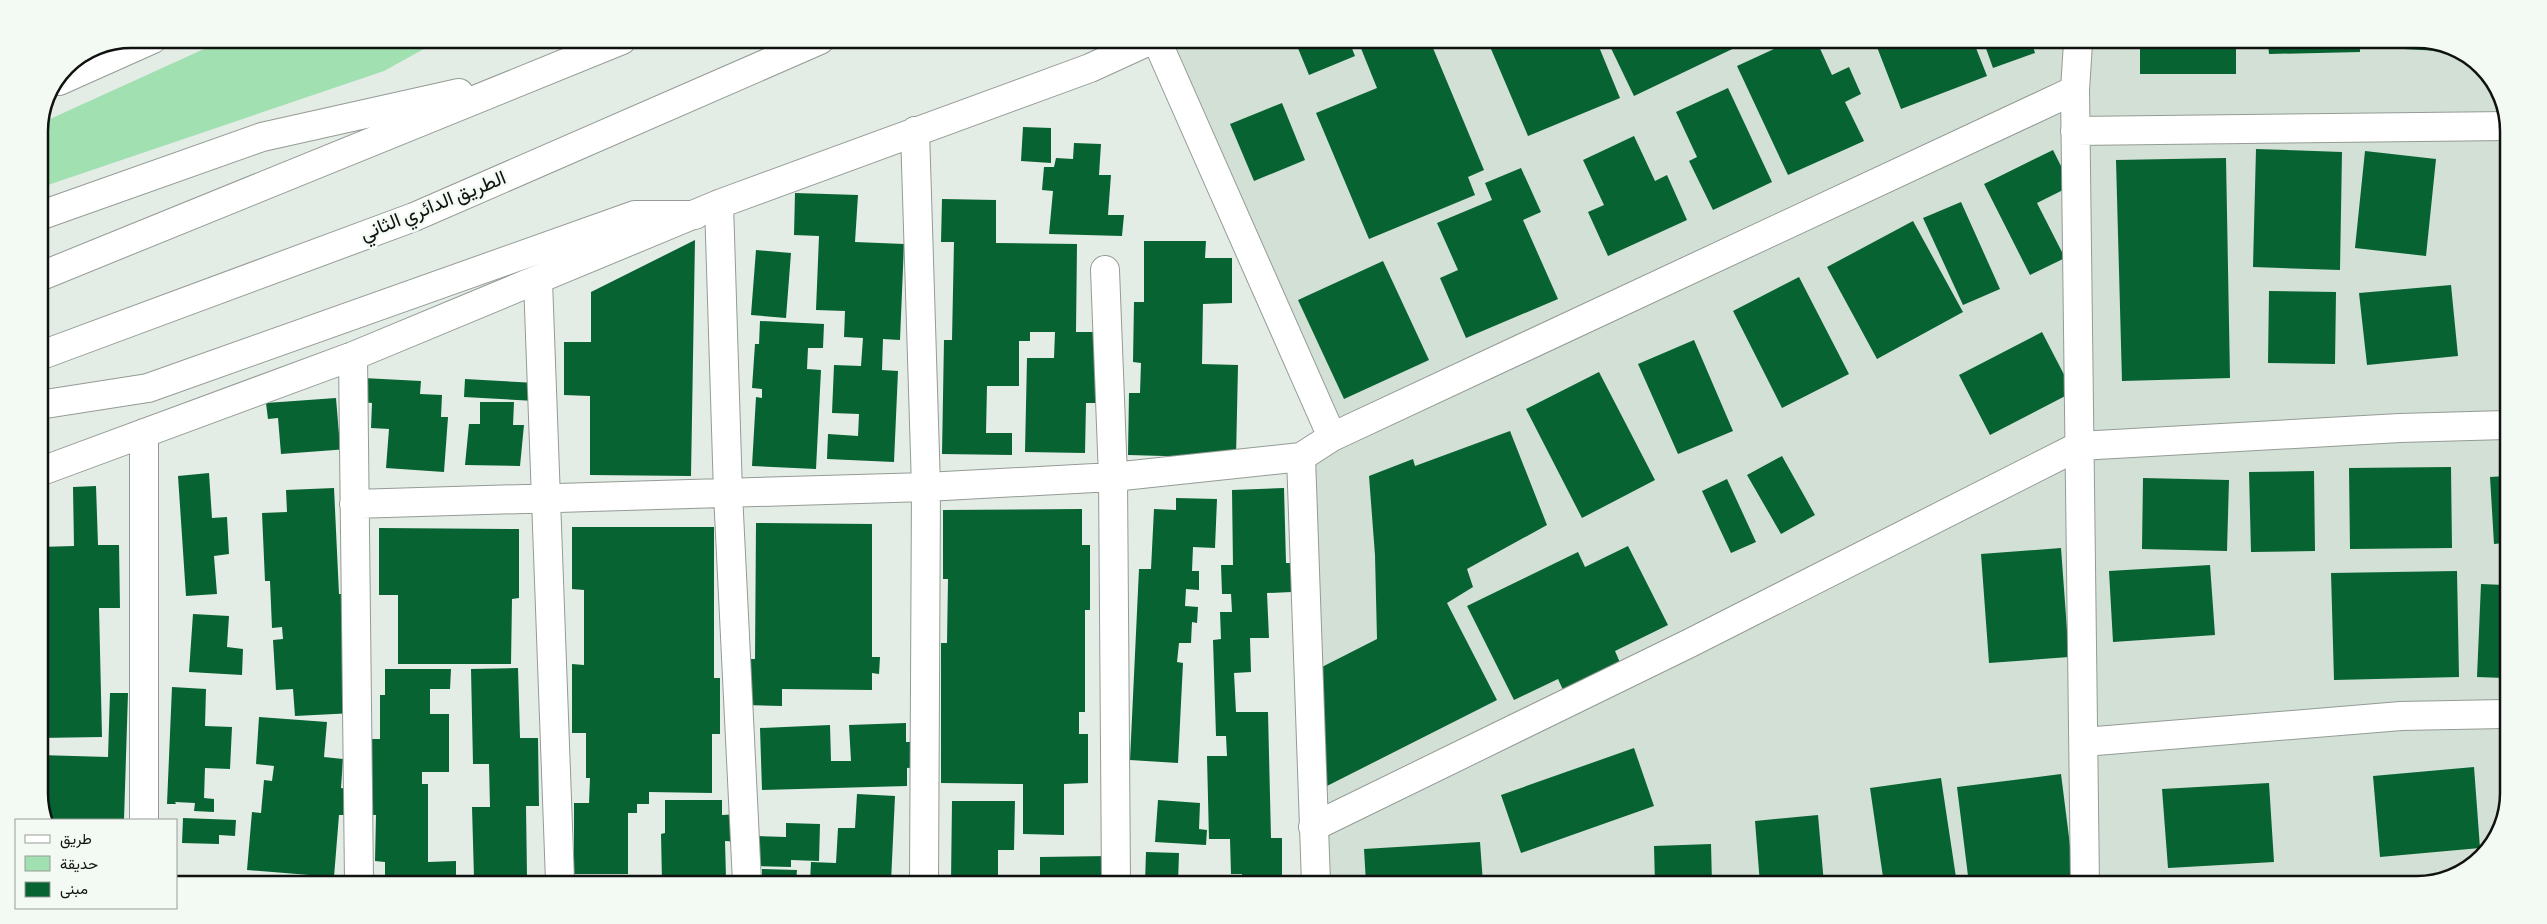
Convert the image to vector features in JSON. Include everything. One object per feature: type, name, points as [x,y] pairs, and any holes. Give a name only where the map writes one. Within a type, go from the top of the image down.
[{"type":"main road","points":[[68,77],[133,48]]},
{"type":"main road","points":[[48,273],[602,48]]},
{"type":"main road","name":"الطريق الدائري الثاني","points":[[48,353],[414,216],[802,48]]},
{"type":"main road","points":[[48,469],[353,356],[707,210],[1090,68],[1134,48]]},
{"type":"main road","points":[[1159,48],[1332,437]]},
{"type":"main road","points":[[2078,48],[2075,131],[2085,876]]},
{"type":"main road","points":[[48,213],[262,136],[526,79]]},
{"type":"main road","points":[[354,504],[926,488],[1113,477],[1301,457],[1332,437],[2075,90]]},
{"type":"main road","points":[[2075,131],[2499,126]]},
{"type":"main road","points":[[916,131],[926,488],[924,876]]},
{"type":"main road","points":[[48,404],[148,388],[635,215],[707,210]]},
{"type":"main road","points":[[707,210],[728,493],[747,876]]},
{"type":"main road","points":[[1105,270],[1113,477],[1116,876]]},
{"type":"main road","points":[[538,281],[560,876]]},
{"type":"main road","points":[[353,356],[359,876]]},
{"type":"main road","points":[[1313,827],[1690,643],[2079,446],[2400,428],[2499,425]]},
{"type":"main road","points":[[144,433],[144,819]]},
{"type":"main road","points":[[1301,457],[1316,876]]},
{"type":"main road","points":[[2084,742],[2400,716],[2500,714]]},
{"type":"shaded area","points":[[1160,48],[2417,48],[2443,52],[2463,61],[2482,80],[2493,99],[2499,125],[2500,794],[2495,820],[2482,844],[2463,863],[2438,874],[2427,876],[1316,876],[1301,457],[1332,437]]},
{"type":"green space","points":[[206,48],[426,48],[384,71],[48,185],[49,120]]},
{"type":"building","points":[[1298,48],[1352,48],[1355,56],[1309,75]]},
{"type":"building","points":[[1361,48],[1433,48],[1484,170],[1468,177],[1475,195],[1369,239],[1316,113],[1377,88]]},
{"type":"building","points":[[1491,48],[1599,48],[1620,98],[1528,136]]},
{"type":"building","points":[[1611,48],[1734,48],[1634,96]]},
{"type":"building","points":[[1776,48],[1820,48],[1832,75],[1849,67],[1861,94],[1845,102],[1864,141],[1788,175],[1737,66]]},
{"type":"building","points":[[1877,48],[1976,48],[1987,76],[1901,109]]},
{"type":"building","points":[[1986,48],[2034,48],[2035,53],[1993,68]]},
{"type":"building","points":[[2140,48],[2236,48],[2236,74],[2140,74]]},
{"type":"building","points":[[2268,48],[2360,48],[2360,52],[2269,54]]},
{"type":"building","points":[[2385,48],[2417,48],[2440,51]]},
{"type":"building","points":[[1728,88],[1772,182],[1713,210],[1689,161],[1697,157],[1676,112]]},
{"type":"building","points":[[1282,103],[1305,160],[1254,181],[1230,124]]},
{"type":"building","points":[[1023,127],[1051,128],[1051,163],[1021,161]]},
{"type":"building","points":[[1634,136],[1655,181],[1667,175],[1687,220],[1608,256],[1588,212],[1604,205],[1583,160]]},
{"type":"building","points":[[1074,143],[1101,144],[1099,175],[1111,175],[1108,215],[1124,215],[1122,236],[1049,234],[1053,191],[1042,190],[1044,167],[1054,167],[1056,158],[1073,159]]},
{"type":"building","points":[[2256,149],[2342,152],[2340,270],[2253,267]]},
{"type":"building","points":[[2053,150],[2071,186],[2037,203],[2065,258],[2030,275],[1984,184]]},
{"type":"building","points":[[2365,151],[2436,159],[2426,256],[2355,248]]},
{"type":"building","points":[[2226,158],[2230,378],[2122,381],[2116,160]]},
{"type":"building","points":[[1521,168],[1541,212],[1523,220],[1558,299],[1466,338],[1440,278],[1458,270],[1437,223],[1492,200],[1485,183]]},
{"type":"building","points":[[795,193],[858,195],[855,242],[904,244],[900,340],[883,339],[882,370],[898,371],[894,462],[827,459],[828,434],[858,436],[859,414],[832,413],[834,365],[861,366],[863,338],[844,337],[845,311],[816,310],[819,236],[794,235]]},
{"type":"building","points":[[942,199],[996,200],[996,243],[1077,244],[1076,332],[1100,332],[1098,403],[1086,403],[1085,453],[1025,452],[1027,358],[1054,358],[1055,332],[1030,332],[1030,341],[1019,341],[1019,386],[987,386],[986,433],[1012,433],[1012,455],[942,454],[944,340],[952,340],[954,242],[941,242]]},
{"type":"building","points":[[1961,202],[2000,289],[1963,305],[1923,218]]},
{"type":"building","points":[[1913,221],[1963,312],[1877,359],[1827,267]]},
{"type":"building","points":[[695,240],[691,476],[590,475],[590,396],[564,395],[564,342],[591,342],[591,292]]},
{"type":"building","points":[[1144,241],[1206,241],[1205,258],[1232,258],[1232,303],[1203,304],[1202,364],[1238,365],[1236,458],[1128,455],[1129,393],[1140,393],[1141,363],[1133,362],[1134,302],[1144,302]]},
{"type":"building","points":[[756,250],[791,253],[786,318],[751,315]]},
{"type":"building","points":[[1383,261],[1429,360],[1344,399],[1298,300]]},
{"type":"building","points":[[1799,277],[1849,374],[1782,408],[1733,311]]},
{"type":"building","points":[[2451,285],[2458,356],[2367,365],[2359,293]]},
{"type":"building","points":[[2269,291],[2336,292],[2335,364],[2268,363]]},
{"type":"building","points":[[760,321],[824,324],[823,348],[808,348],[807,369],[821,370],[816,469],[752,466],[756,397],[762,398],[762,389],[752,388],[755,344],[759,344]]},
{"type":"building","points":[[2042,332],[2073,392],[1990,435],[1959,375]]},
{"type":"building","points":[[1694,340],[1733,431],[1678,454],[1638,364]]},
{"type":"building","points":[[1599,372],[1655,480],[1582,518],[1526,409]]},
{"type":"building","points":[[363,378],[421,381],[420,394],[442,395],[441,417],[448,417],[444,472],[386,468],[389,429],[371,428],[372,403],[361,402]]},
{"type":"building","points":[[465,379],[537,383],[535,401],[464,397]]},
{"type":"building","points":[[336,398],[339,434],[347,433],[348,449],[281,454],[278,418],[268,419],[266,403]]},
{"type":"building","points":[[480,402],[514,402],[513,425],[524,425],[520,466],[465,465],[469,424],[480,424]]},
{"type":"building","points":[[1510,431],[1547,525],[1467,569],[1473,587],[1447,603],[1497,700],[1323,788],[1318,669],[1377,639],[1375,555],[1369,476],[1413,459],[1415,466]]},
{"type":"building","points":[[1782,456],[1815,515],[1781,534],[1747,475]]},
{"type":"building","points":[[2451,467],[2452,548],[2350,549],[2349,468]]},
{"type":"building","points":[[2314,471],[2315,551],[2251,552],[2249,472]]},
{"type":"building","points":[[209,473],[212,518],[227,517],[229,554],[214,556],[217,594],[186,596],[178,476]]},
{"type":"building","points":[[2500,476],[2500,543],[2494,544],[2490,477]]},
{"type":"building","points":[[2143,478],[2229,480],[2227,551],[2142,549]]},
{"type":"building","points":[[1727,479],[1756,542],[1731,553],[1702,491]]},
{"type":"building","points":[[96,486],[98,545],[119,545],[120,608],[99,608],[102,737],[48,738],[48,547],[74,546],[73,487]]},
{"type":"building","points":[[334,488],[339,594],[348,594],[354,713],[295,716],[293,689],[276,690],[273,640],[283,639],[282,627],[272,628],[270,581],[265,581],[262,513],[287,512],[286,490]]},
{"type":"building","points":[[1284,488],[1286,563],[1291,563],[1292,592],[1267,593],[1269,638],[1250,638],[1251,672],[1234,673],[1236,712],[1268,712],[1271,838],[1282,838],[1282,876],[1242,876],[1242,874],[1231,874],[1230,839],[1209,839],[1207,756],[1227,756],[1226,736],[1216,736],[1213,640],[1221,639],[1220,612],[1232,612],[1231,594],[1222,594],[1221,565],[1233,565],[1232,490]]},
{"type":"building","points":[[1176,498],[1217,499],[1215,548],[1193,547],[1192,571],[1199,571],[1199,590],[1186,589],[1185,606],[1198,607],[1197,623],[1192,622],[1191,643],[1179,643],[1177,662],[1183,663],[1178,763],[1130,760],[1139,569],[1151,569],[1154,509],[1176,510]]},
{"type":"building","points":[[1082,509],[1082,545],[1090,545],[1090,610],[1085,610],[1085,712],[1079,712],[1079,734],[1088,734],[1088,783],[1064,784],[1064,835],[1023,834],[1023,784],[941,783],[941,643],[947,643],[948,579],[943,579],[943,510]]},
{"type":"building","points":[[756,523],[872,524],[872,657],[880,657],[879,674],[872,673],[872,690],[782,689],[782,706],[744,705],[744,659],[755,659]]},
{"type":"building","points":[[572,527],[714,527],[714,678],[720,678],[720,734],[712,734],[712,793],[649,792],[649,804],[637,804],[637,813],[628,813],[628,874],[574,874],[574,803],[589,803],[590,778],[586,778],[586,733],[572,733],[572,664],[584,665],[584,590],[572,589]]},
{"type":"building","points":[[379,528],[519,529],[519,598],[512,599],[511,664],[398,664],[398,595],[379,595]]},
{"type":"building","points":[[1628,546],[1668,625],[1615,651],[1621,665],[1564,692],[1558,679],[1514,700],[1467,606],[1578,552],[1585,567]]},
{"type":"building","points":[[2061,548],[2069,657],[1989,663],[1981,554]]},
{"type":"building","points":[[2210,565],[2215,635],[2113,642],[2109,571]]},
{"type":"building","points":[[2457,571],[2459,677],[2334,680],[2331,573]]},
{"type":"building","points":[[2481,584],[2500,585],[2500,678],[2477,677]]},
{"type":"building","points":[[193,614],[229,616],[227,647],[243,649],[242,675],[189,672]]},
{"type":"building","points":[[518,668],[520,738],[538,738],[539,806],[526,806],[527,876],[474,876],[472,807],[490,807],[489,764],[473,764],[471,669]]},
{"type":"building","points":[[385,669],[451,669],[450,689],[430,689],[430,714],[449,714],[449,772],[422,772],[422,784],[428,784],[428,862],[456,861],[456,876],[385,876],[385,862],[375,861],[376,815],[371,815],[371,739],[380,739],[380,695],[385,695]]},
{"type":"building","points":[[172,687],[206,689],[205,726],[232,727],[230,769],[205,768],[204,798],[214,799],[214,812],[194,811],[195,803],[175,802],[176,804],[167,804]]},
{"type":"building","points":[[110,693],[128,693],[124,819],[52,819],[48,799],[48,755],[108,757]]},
{"type":"building","points":[[259,717],[327,722],[324,757],[343,759],[341,788],[348,789],[346,815],[339,815],[334,876],[247,870],[252,812],[261,813],[264,780],[272,781],[274,766],[256,764]]},
{"type":"building","points":[[906,723],[906,742],[920,742],[921,767],[907,768],[907,786],[762,790],[760,728],[830,725],[831,761],[851,761],[849,725]]},
{"type":"building","points":[[1634,748],[1654,806],[1521,853],[1501,795]]},
{"type":"building","points":[[2474,767],[2480,846],[2478,848],[2380,857],[2373,776]]},
{"type":"building","points":[[2061,774],[2074,876],[1968,876],[1957,787]]},
{"type":"building","points":[[1941,778],[1956,876],[1883,876],[1870,788]]},
{"type":"building","points":[[2269,783],[2274,862],[2168,868],[2162,789]]},
{"type":"building","points":[[857,794],[895,796],[891,876],[810,876],[811,862],[836,863],[838,828],[855,828]]},
{"type":"building","points":[[665,800],[722,800],[722,815],[741,814],[741,842],[725,841],[726,876],[662,876],[661,834],[665,833]]},
{"type":"building","points":[[1158,800],[1200,803],[1199,829],[1207,830],[1206,845],[1155,842]]},
{"type":"building","points":[[952,801],[1015,801],[1014,850],[998,850],[998,876],[951,876]]},
{"type":"building","points":[[1818,815],[1823,876],[1759,876],[1755,821]]},
{"type":"building","points":[[183,818],[236,820],[235,836],[219,835],[219,844],[182,843]]},
{"type":"building","points":[[786,823],[820,824],[819,861],[791,860],[791,867],[756,866],[757,836],[786,837]]},
{"type":"building","points":[[1480,842],[1482,876],[1366,876],[1364,849]]},
{"type":"building","points":[[1711,844],[1712,876],[1655,876],[1654,846]]},
{"type":"building","points":[[1146,852],[1179,853],[1178,876],[1145,876]]},
{"type":"building","points":[[1110,856],[1111,876],[1040,876],[1040,857]]},
{"type":"building","points":[[762,869],[797,870],[796,876],[762,876]]}]
